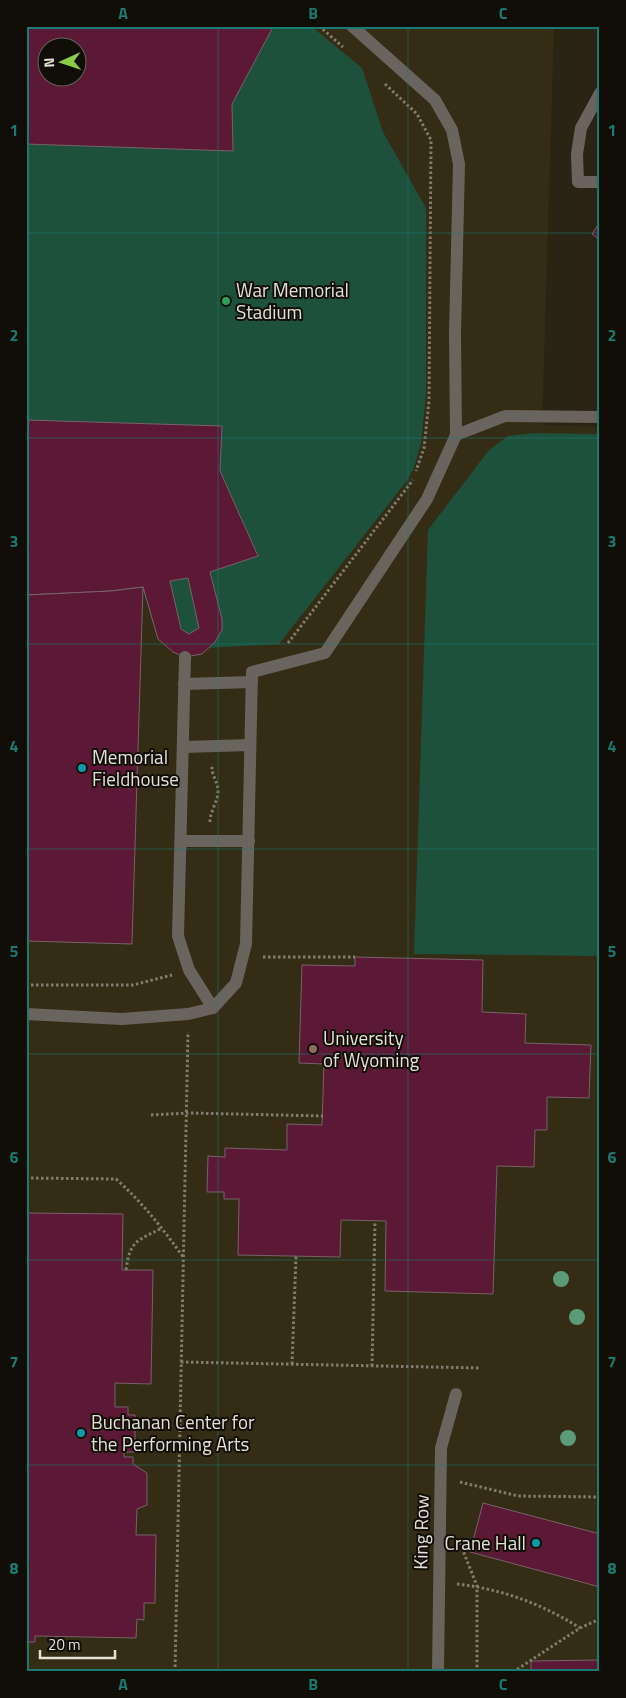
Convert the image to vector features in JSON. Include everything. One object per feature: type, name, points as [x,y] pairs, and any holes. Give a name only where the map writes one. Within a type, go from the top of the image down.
[{"type":"street","points":[[26,1014],[122,1019],[188,1014],[213,1008],[236,983],[246,944],[252,672],[325,653],[427,499],[456,435],[455,333],[458,164],[452,130],[435,100],[352,26]]},
{"type":"street","points":[[600,93],[581,128],[577,154],[578,182],[600,182]]},
{"type":"street","points":[[456,435],[505,416],[600,417]]},
{"type":"street","points":[[185,656],[178,936],[190,970],[213,1008]]},
{"type":"street","points":[[184,684],[252,682]]},
{"type":"street","points":[[183,748],[250,745]]},
{"type":"street","points":[[181,841],[249,841]]},
{"type":"street","name":"King Row","points":[[438,1672],[441,1448],[456,1394]]},
{"type":"path","points":[[319,26],[346,49]]},
{"type":"path","points":[[270,667],[414,478],[424,448],[430,401],[431,140],[417,114],[381,80]]},
{"type":"path","points":[[210,841],[210,819],[218,794],[218,786],[212,774],[212,746]]},
{"type":"path","points":[[258,958],[269,956],[355,957]]},
{"type":"path","points":[[26,985],[133,986],[190,970]]},
{"type":"path","points":[[175,1672],[188,1113],[188,1014]]},
{"type":"path","points":[[188,1036],[197,1033]]},
{"type":"path","points":[[151,1115],[188,1113],[323,1116]]},
{"type":"path","points":[[26,1178],[116,1179],[136,1196],[184,1259]]},
{"type":"path","points":[[372,1366],[375,1221]]},
{"type":"path","points":[[126,1270],[129,1250],[138,1240],[162,1228]]},
{"type":"path","points":[[292,1364],[296,1256]]},
{"type":"path","points":[[182,1362],[480,1368]]},
{"type":"path","points":[[458,1486],[456,1481],[518,1496],[600,1497]]},
{"type":"path","points":[[459,1537],[477,1586],[477,1672]]},
{"type":"path","points":[[439,1582],[489,1588],[554,1611],[580,1628]]},
{"type":"path","points":[[513,1672],[580,1628],[600,1620]]},
{"type":"shaded area","name":"University of Wyoming","points":[[26,26],[554,26],[542,425],[600,427],[600,1672],[26,1672]]},
{"type":"green space","name":"War Memorial Stadium","points":[[26,26],[311,26],[362,68],[383,132],[426,208],[426,395],[421,443],[414,468],[406,482],[279,644],[208,648],[202,654],[185,657],[158,639],[142,587],[26,595]]},
{"type":"green space","points":[[534,433],[600,434],[600,956],[414,954],[428,530],[489,450],[508,436]]},
{"type":"building","points":[[26,26],[273,27],[232,104],[233,151],[26,144]]},
{"type":"building","points":[[600,222],[600,240],[592,234]]},
{"type":"building","points":[[26,420],[222,426],[220,471],[258,556],[210,572],[222,619],[222,630],[215,642],[202,654],[185,657],[173,652],[158,639],[143,587],[111,591],[26,595]],"holes":[[[188,578],[199,628],[189,634],[181,629],[170,581]]]},
{"type":"building","name":"Memorial Fieldhouse","points":[[143,587],[132,944],[26,941],[26,595],[111,591]]},
{"type":"building","points":[[355,957],[483,960],[482,1012],[526,1014],[525,1043],[591,1045],[589,1098],[547,1097],[547,1130],[535,1130],[534,1167],[497,1166],[493,1294],[385,1291],[386,1221],[341,1220],[340,1257],[238,1255],[239,1199],[224,1199],[224,1192],[207,1192],[208,1156],[225,1157],[225,1148],[287,1150],[287,1124],[322,1125],[324,1064],[299,1063],[302,965],[355,966]]},
{"type":"building","name":"Buchanan Center for the Performing Arts","points":[[26,1213],[123,1214],[122,1270],[153,1270],[151,1384],[115,1383],[115,1407],[128,1407],[128,1415],[135,1415],[135,1452],[124,1452],[124,1457],[133,1457],[133,1464],[147,1473],[147,1505],[137,1509],[136,1535],[156,1535],[155,1603],[144,1603],[144,1620],[137,1619],[136,1638],[35,1636],[35,1642],[26,1642]]},
{"type":"building","name":"Crane Hall","points":[[483,1503],[600,1534],[600,1587],[470,1552]]},
{"type":"building","points":[[600,1660],[600,1672],[531,1672],[531,1661]]},
{"type":"place","name":"War Memorial Stadium","points":[[226,301]]},
{"type":"place","name":"Memorial Fieldhouse","points":[[82,768]]},
{"type":"place","name":"University of Wyoming","points":[[313,1049]]},
{"type":"place","name":"Buchanan Center for the Performing Arts","points":[[81,1433]]},
{"type":"place","name":"Crane Hall","points":[[536,1543]]}]
